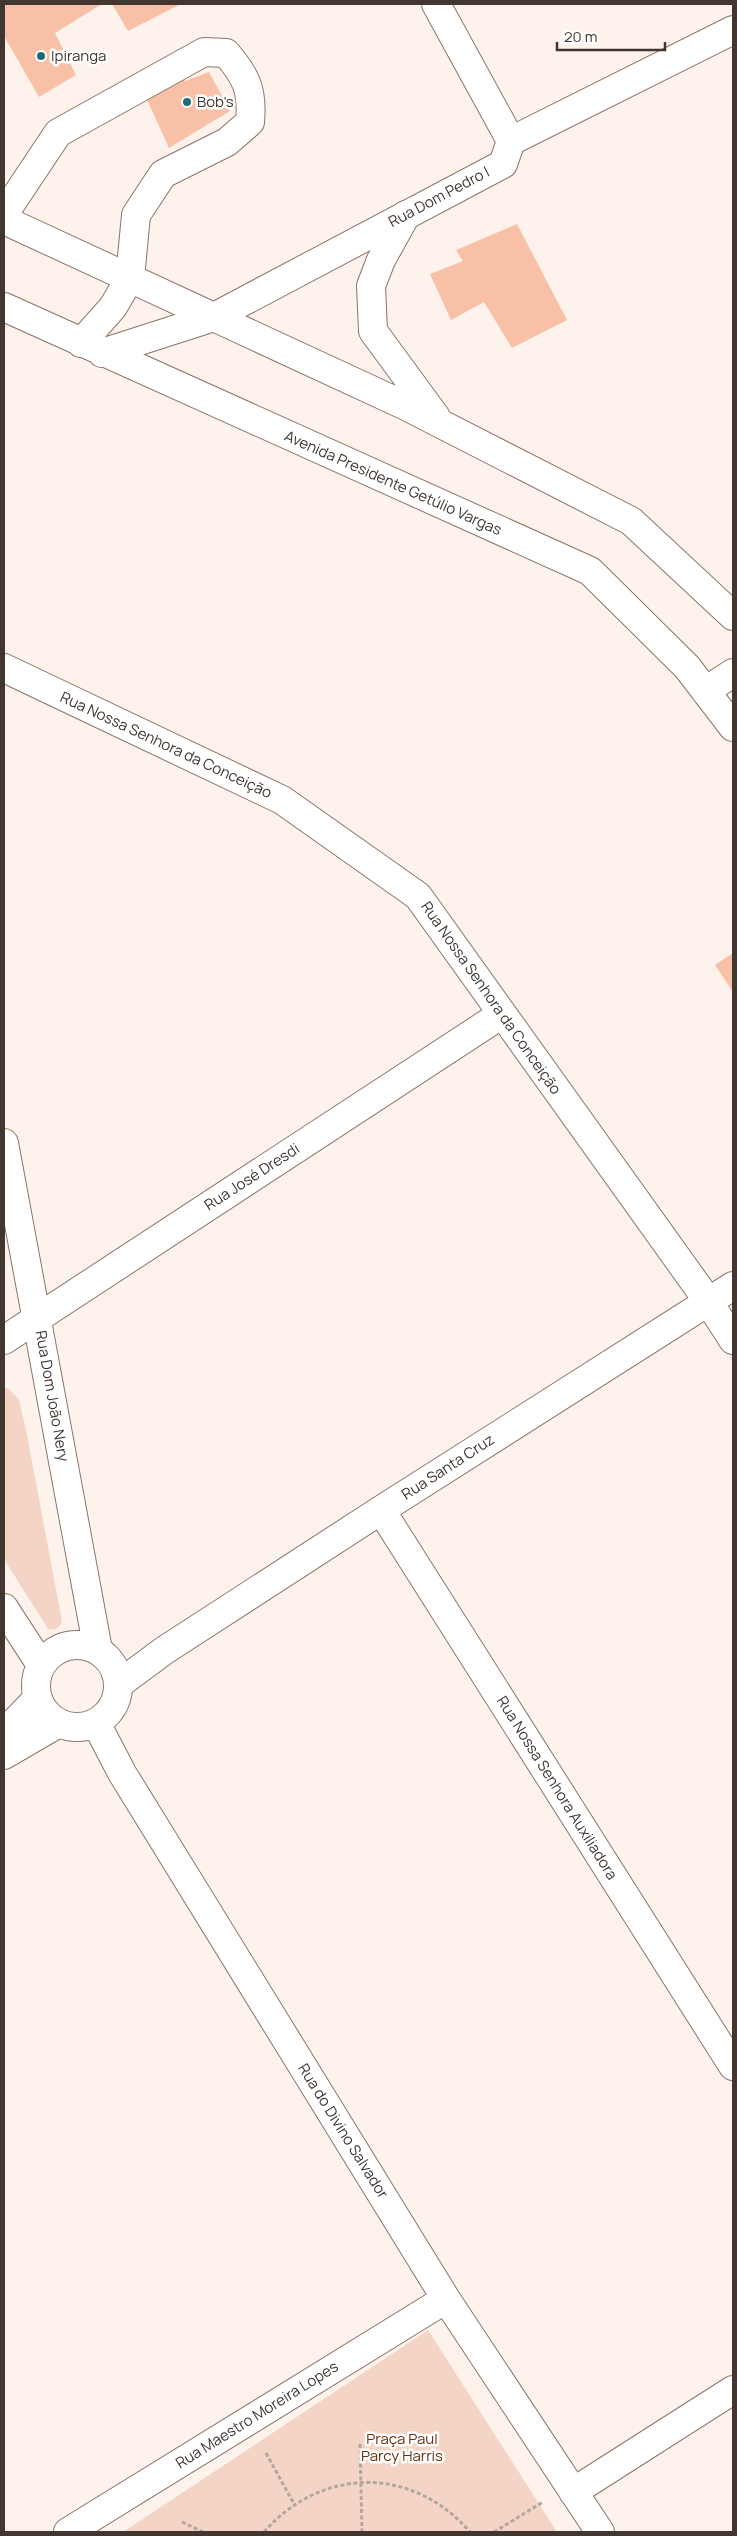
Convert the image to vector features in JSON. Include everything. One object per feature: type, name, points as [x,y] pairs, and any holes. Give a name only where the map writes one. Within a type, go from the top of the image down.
[{"type":"street","points":[[436,4],[511,141],[733,30]]},
{"type":"street","points":[[4,214],[58,133],[204,52],[226,53],[244,74],[252,105],[250,122],[227,142],[164,174],[136,215],[130,278],[91,348]]},
{"type":"street","name":"Rua Dom Pedro I","points":[[91,348],[214,317],[503,164],[511,141]]},
{"type":"street","points":[[406,215],[381,260],[371,286],[373,331],[442,424]]},
{"type":"street","points":[[4,220],[442,424],[631,521],[733,616]]},
{"type":"street","name":"Avenida Presidente Getúlio Vargas","points":[[4,307],[91,348],[590,571],[687,666],[733,727]]},
{"type":"street","name":"Rua Nossa Senhora da Conceição","points":[[4,668],[282,800],[418,896],[708,1301],[733,1340]]},
{"type":"street","points":[[706,691],[733,673]]},
{"type":"street","name":"Rua José Dresdi","points":[[4,1340],[502,1014]]},
{"type":"street","name":"Rua Dom João Nery","points":[[4,1143],[103,1654]]},
{"type":"street","name":"Rua Santa Cruz","points":[[119,1684],[165,1650],[733,1286]]},
{"type":"street","name":"Rua Nossa Senhora Auxiliadora","points":[[381,1510],[733,2066]]},
{"type":"street","points":[[4,1608],[40,1665]]},
{"type":"street","points":[[86,1645],[103,1654],[116,1670],[119,1684],[115,1702],[110,1711],[96,1723],[84,1727],[71,1727],[59,1723],[45,1713],[37,1699],[35,1687],[40,1665],[49,1654],[60,1647],[86,1645]]},
{"type":"street","name":"Rua Santa Cruz","points":[[103,1654],[165,1650]]},
{"type":"street","points":[[4,1733],[37,1699]]},
{"type":"street","points":[[4,1755],[59,1723]]},
{"type":"street","name":"Rua do Divino Salvador","points":[[96,1723],[128,1781],[446,2298],[600,2532]]},
{"type":"street","name":"Rua Maestro Moreira Lopes","points":[[68,2532],[446,2298]]},
{"type":"street","points":[[573,2492],[733,2390]]},
{"type":"path","points":[[360,2444],[362,2532]]},
{"type":"path","points":[[266,2453],[294,2504]]},
{"type":"path","points":[[264,2532],[294,2504],[316,2492],[339,2485],[361,2482],[387,2484],[410,2490],[432,2500],[452,2514],[470,2532]]},
{"type":"path","points":[[494,2532],[545,2500]]},
{"type":"path","points":[[182,2522],[203,2532]]},
{"type":"green space","points":[[4,1388],[8,1388],[19,1400],[26,1430],[62,1621],[55,1629],[48,1629],[4,1559]]},
{"type":"green space","name":"Praça Paul Parcy Harris","points":[[428,2330],[557,2532],[123,2532]]},
{"type":"building","name":"Ipiranga","points":[[4,4],[102,4],[55,33],[76,75],[39,97],[4,36]]},
{"type":"building","points":[[112,4],[181,4],[128,31]]},
{"type":"building","name":"Bob's","points":[[209,72],[230,111],[169,148],[144,93],[177,74],[185,81]]},
{"type":"building","points":[[517,224],[567,320],[512,348],[484,302],[451,320],[430,274],[463,261],[456,250]]},
{"type":"building","points":[[733,953],[733,992],[715,965]]},
{"type":"place","name":"Ipiranga","points":[[41,56]]},
{"type":"place","name":"Bob's","points":[[187,102]]}]
